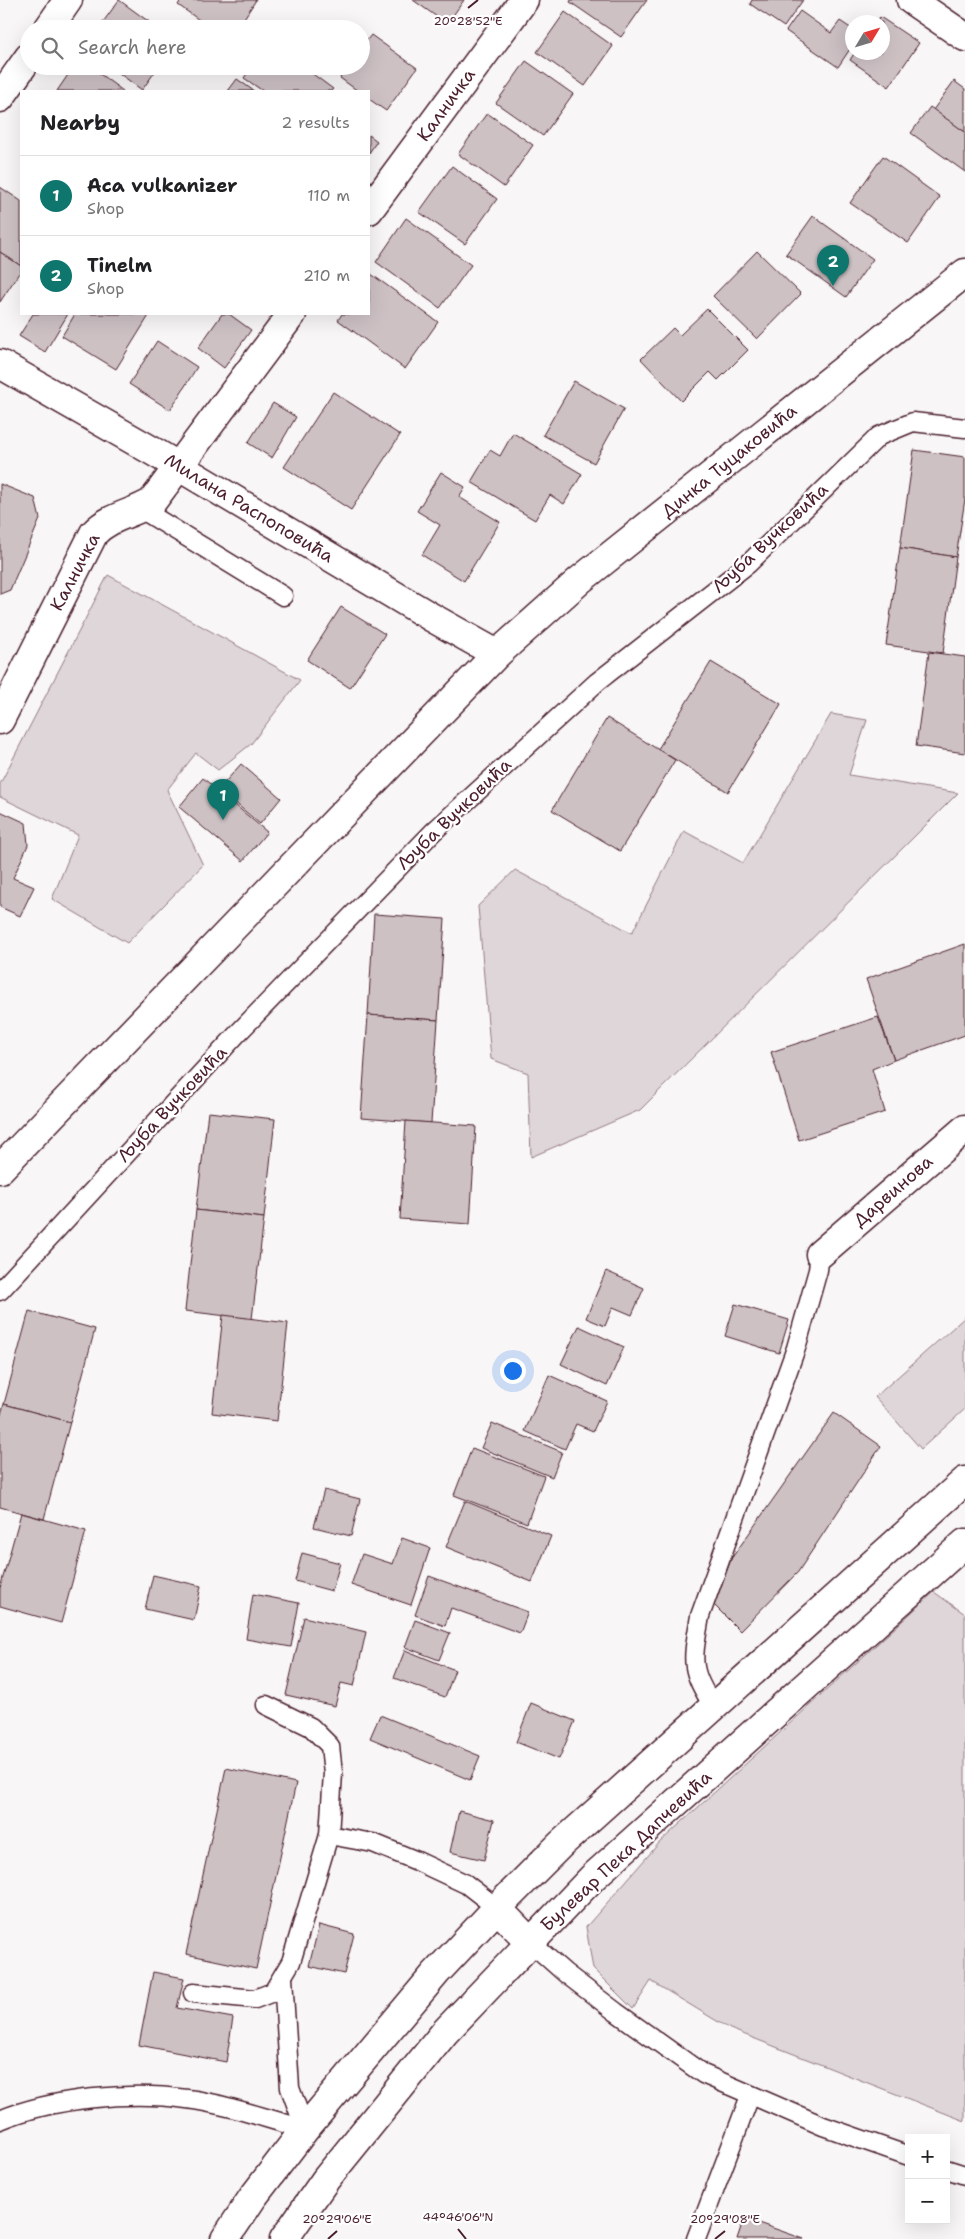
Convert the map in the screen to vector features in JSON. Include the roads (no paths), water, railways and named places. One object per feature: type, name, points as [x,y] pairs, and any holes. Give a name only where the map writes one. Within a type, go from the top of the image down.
[{"type":"street","points":[[54,20],[68,0]]},
{"type":"street","name":"Калничка","points":[[370,209],[524,0]]},
{"type":"street","points":[[911,0],[965,37]]},
{"type":"street","points":[[0,98],[20,70]]},
{"type":"street","name":"Динка Туцаковића","points":[[497,654],[580,580],[965,273]]},
{"type":"street","name":"Калничка","points":[[0,720],[94,533],[109,521],[140,509],[152,502],[291,315]]},
{"type":"street","name":"Милана Распоповића","points":[[0,364],[497,654]]},
{"type":"street","points":[[0,1169],[497,654]]},
{"type":"street","name":"Дарвинова","points":[[820,1254],[965,1129]]},
{"type":"street","points":[[225,2239],[253,2197],[305,2129],[436,1973],[497,1908],[561,1844],[713,1705],[965,1481]]},
{"type":"street","name":"Булевар Пека Дапчевића","points":[[284,2239],[326,2179],[445,2032],[593,1877],[965,1543]]},
{"type":"street","points":[[497,1908],[530,1942]]},
{"type":"lane","name":"Љуба Вучковића","points":[[0,1290],[239,1032],[426,838],[590,688],[748,564],[879,436],[913,422],[965,428]]},
{"type":"lane","points":[[140,509],[283,596]]},
{"type":"lane","points":[[713,1705],[702,1688],[693,1661],[700,1616],[796,1348],[818,1270],[820,1254]]},
{"type":"lane","points":[[193,1993],[255,1999],[273,1992],[291,1962],[329,1835],[333,1774],[330,1746],[311,1727],[266,1705]]},
{"type":"lane","points":[[329,1835],[373,1843],[417,1861],[466,1884],[497,1908]]},
{"type":"lane","points":[[530,1942],[566,1974],[652,2039],[703,2074],[823,2126],[905,2155]]},
{"type":"lane","points":[[283,1978],[290,2088],[305,2129]]},
{"type":"lane","points":[[0,2120],[18,2113],[71,2102],[155,2096],[187,2099],[223,2106],[305,2129]]},
{"type":"lane","points":[[696,2239],[750,2096]]},
{"type":"lane","points":[[950,2170],[965,2176]]},
{"type":"place","name":"Tinelm","points":[[833,286]]},
{"type":"place","name":"Aca vulkanizer","points":[[223,820]]}]
